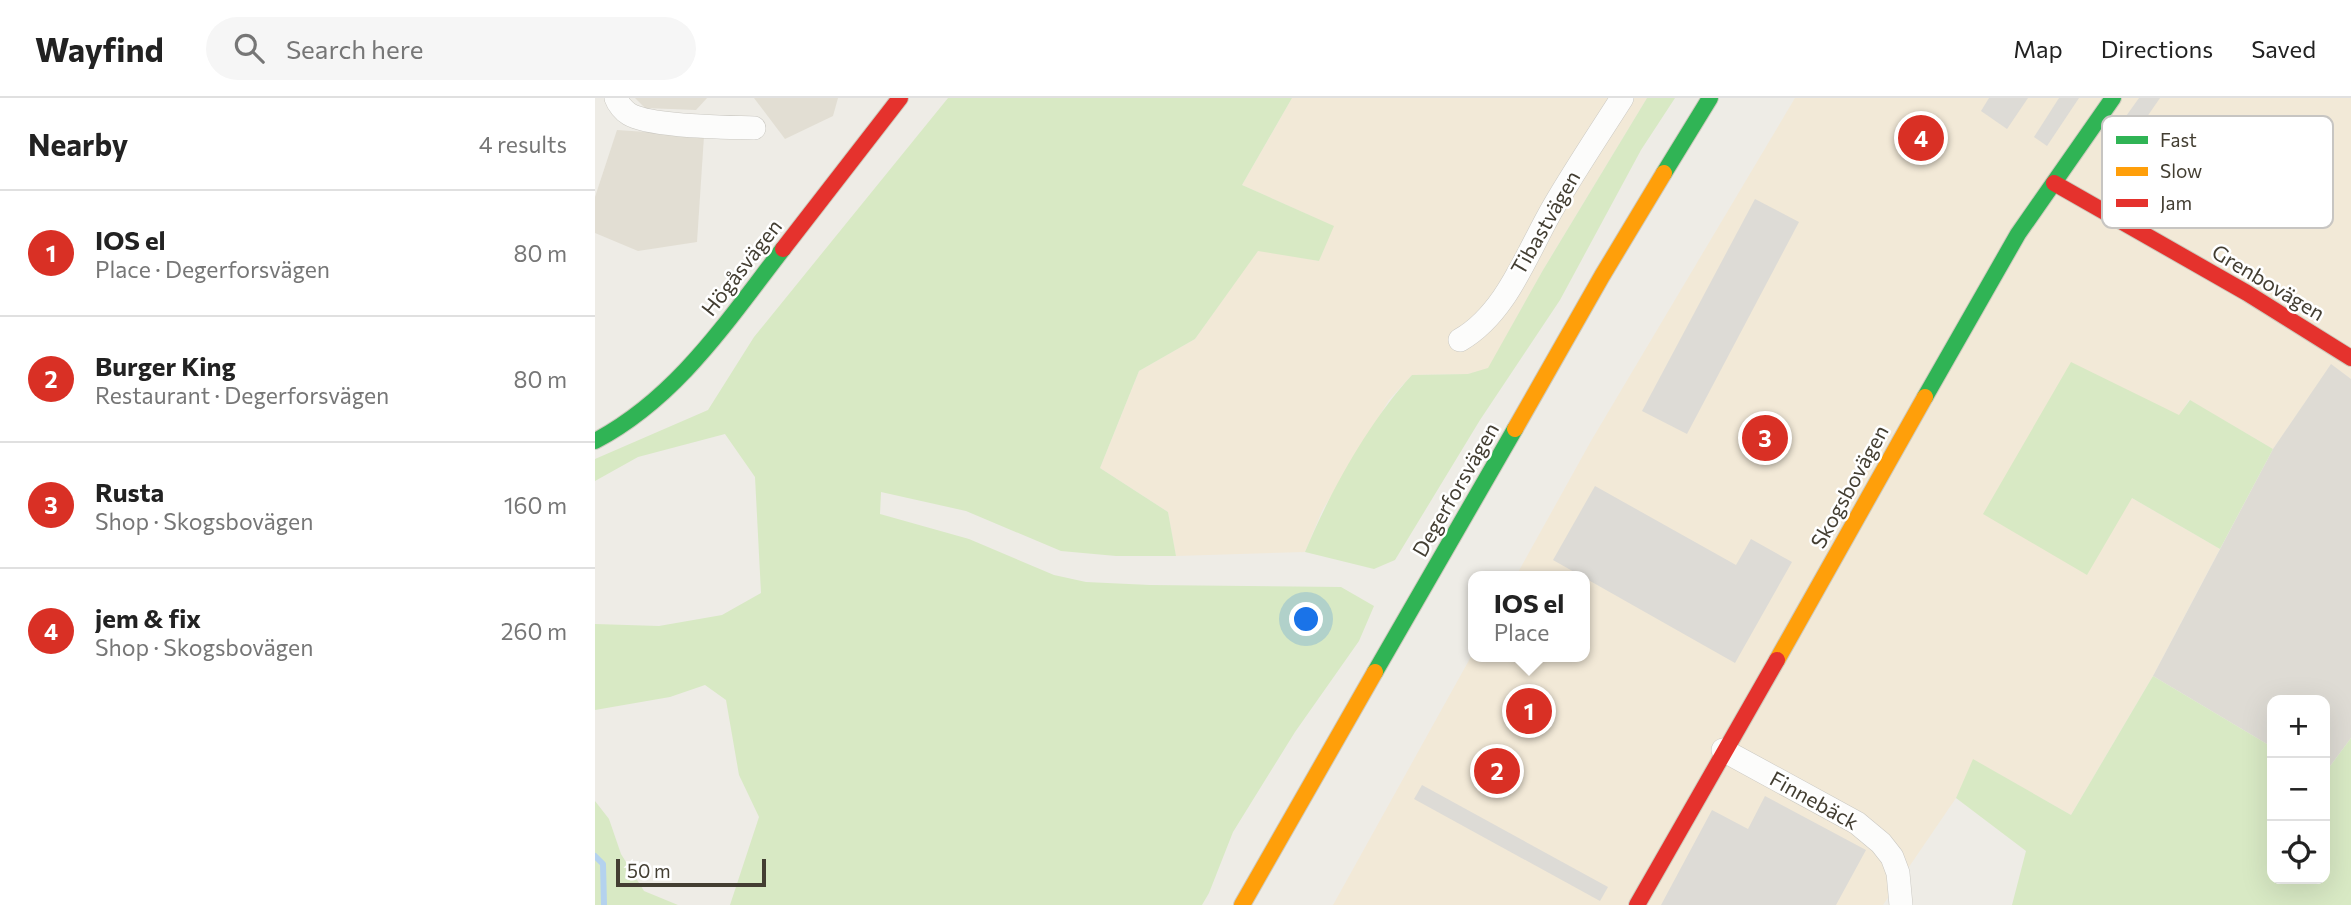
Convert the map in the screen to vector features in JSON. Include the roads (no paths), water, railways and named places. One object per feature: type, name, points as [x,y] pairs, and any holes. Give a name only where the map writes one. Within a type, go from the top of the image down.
[{"type":"street","points":[[615,98],[630,115],[647,121],[754,128]]},
{"type":"street","name":"Högåsvägen","points":[[595,441],[639,415],[698,360],[900,98]]},
{"type":"street","name":"Tibastvägen","points":[[1459,340],[1475,331],[1500,303],[1554,206],[1622,98]]},
{"type":"street","name":"Degerforsvägen","points":[[1242,905],[1602,276],[1710,98]]},
{"type":"street","name":"Skogsbovägen","points":[[1637,905],[2018,234],[2113,98]]},
{"type":"street","name":"Grenbovägen","points":[[2054,183],[2102,210]]},
{"type":"street","name":"Grenbovägen","points":[[2133,228],[2247,293],[2351,358]]},
{"type":"street","name":"Finnebäck","points":[[1723,750],[1857,823],[1881,842],[1892,857],[1898,873],[1901,905]]},
{"type":"waterway","points":[[595,856],[603,864],[604,905]]},
{"type":"place","name":"jem & fix","points":[[1921,138]]},
{"type":"place","name":"Rusta","points":[[1765,438]]},
{"type":"place","name":"IOS el","points":[[1529,711]]},
{"type":"place","name":"Burger King","points":[[1497,771]]}]
